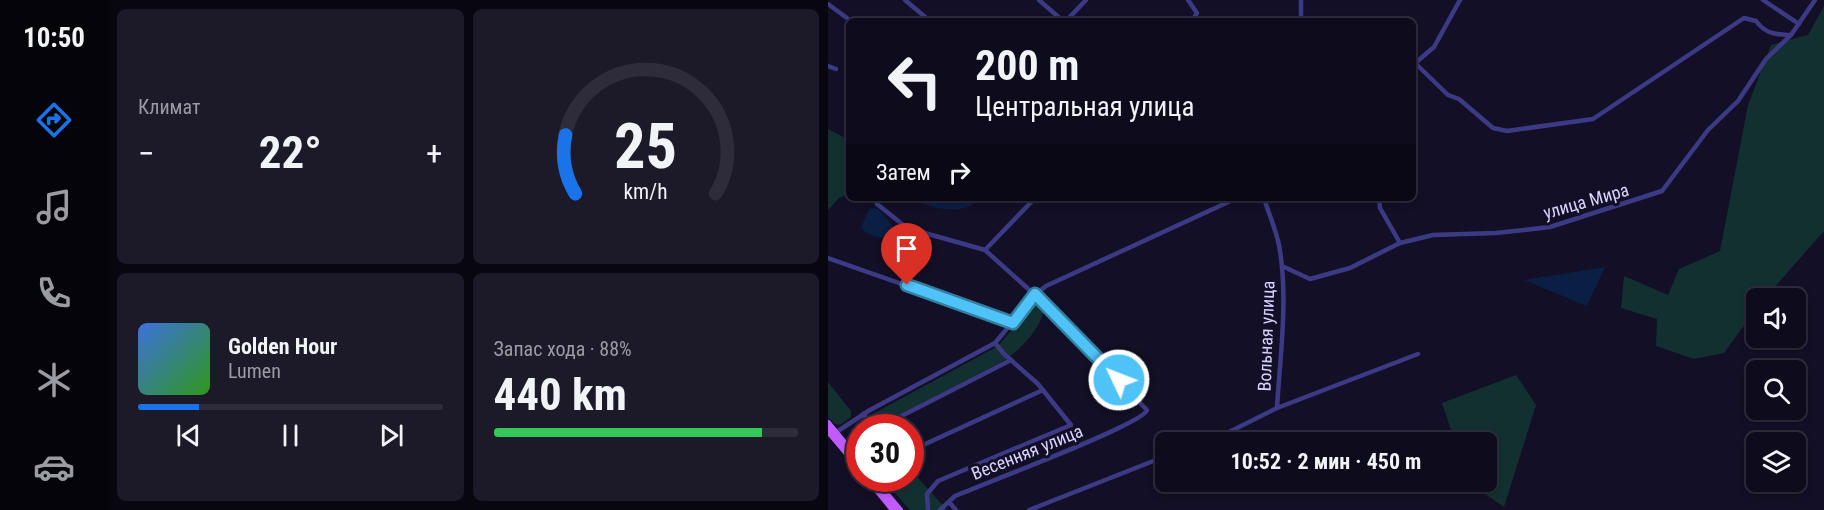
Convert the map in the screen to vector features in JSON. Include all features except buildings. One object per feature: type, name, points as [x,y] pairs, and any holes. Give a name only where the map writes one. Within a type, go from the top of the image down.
[{"type":"main road","points":[[828,423],[832,433],[846,451]]},
{"type":"main road","points":[[832,433],[846,448]]},
{"type":"main road","points":[[878,492],[893,510]]},
{"type":"main road","points":[[885,492],[900,510]]},
{"type":"street","points":[[905,0],[926,18]]},
{"type":"street","points":[[1067,18],[1086,0]]},
{"type":"street","points":[[1188,0],[1197,13],[1194,18]]},
{"type":"street","points":[[1301,0],[1301,18]]},
{"type":"street","points":[[1416,62],[1434,47],[1460,0]]},
{"type":"street","points":[[1763,0],[1799,24]]},
{"type":"street","name":"улица Мира","points":[[1281,266],[1308,279],[1350,268],[1400,243],[1433,235],[1496,234],[1550,227],[1662,191],[1708,130],[1738,101],[1766,59],[1791,35],[1815,0]]},
{"type":"street","points":[[1041,2],[1060,18]]},
{"type":"street","points":[[828,4],[848,18]]},
{"type":"street","points":[[1416,66],[1448,95],[1459,99],[1493,128],[1507,131],[1593,119],[1744,18],[1752,18],[1770,33],[1791,35]]},
{"type":"street","points":[[828,66],[836,69]]},
{"type":"street","points":[[985,250],[1032,201]]},
{"type":"street","points":[[863,414],[995,343],[1035,294],[1046,286],[1110,254],[1230,201]]},
{"type":"street","name":"Вольная улица","points":[[1265,201],[1280,249],[1281,266],[1282,336],[1277,408]]},
{"type":"street","points":[[1379,201],[1380,208],[1400,243]]},
{"type":"street","points":[[877,204],[908,228],[985,250],[1035,294]]},
{"type":"street","points":[[828,258],[1013,323]]},
{"type":"street","name":"Весенняя улица","points":[[940,510],[951,498],[1110,433],[1142,417],[1148,411],[1035,294]]},
{"type":"street","points":[[928,510],[927,494],[938,481],[1071,425],[1043,390],[995,343]]},
{"type":"street","points":[[1229,432],[1277,408],[1418,354]]},
{"type":"street","points":[[908,414],[1011,360]]},
{"type":"street","points":[[924,445],[1043,390]]},
{"type":"street","points":[[832,433],[846,424]]},
{"type":"street","points":[[1029,510],[1155,460]]},
{"type":"street","points":[[949,502],[956,510]]},
{"type":"green space","points":[[1824,6],[1824,231],[1774,288],[1746,288],[1746,323],[1724,353],[1694,359],[1656,346],[1657,319],[1621,308],[1624,276],[1668,295],[1679,269],[1720,251],[1748,105],[1771,45],[1808,35]]},
{"type":"green space","points":[[828,129],[846,138],[846,195],[839,198],[828,210]]},
{"type":"green space","points":[[1036,301],[1044,308],[1035,330],[1025,343],[1007,359],[902,414],[873,414],[998,346]]},
{"type":"green space","points":[[1516,375],[1536,405],[1504,507],[1482,492],[1497,492],[1497,432],[1452,432],[1442,403]]},
{"type":"green space","points":[[828,382],[851,414],[846,414],[846,421],[840,425],[835,424],[828,417]]},
{"type":"green space","points":[[924,484],[947,510],[910,510],[895,493],[924,492]]},
{"type":"water","points":[[972,201],[973,204],[961,209],[944,209],[921,202]]},
{"type":"water","points":[[870,208],[878,209],[903,238],[880,238],[864,231],[861,227]]},
{"type":"water","points":[[1605,267],[1587,306],[1524,280]]},
{"type":"route","points":[[907,285],[1013,323],[1035,294],[1064,323],[1076,339],[1119,380]]}]
